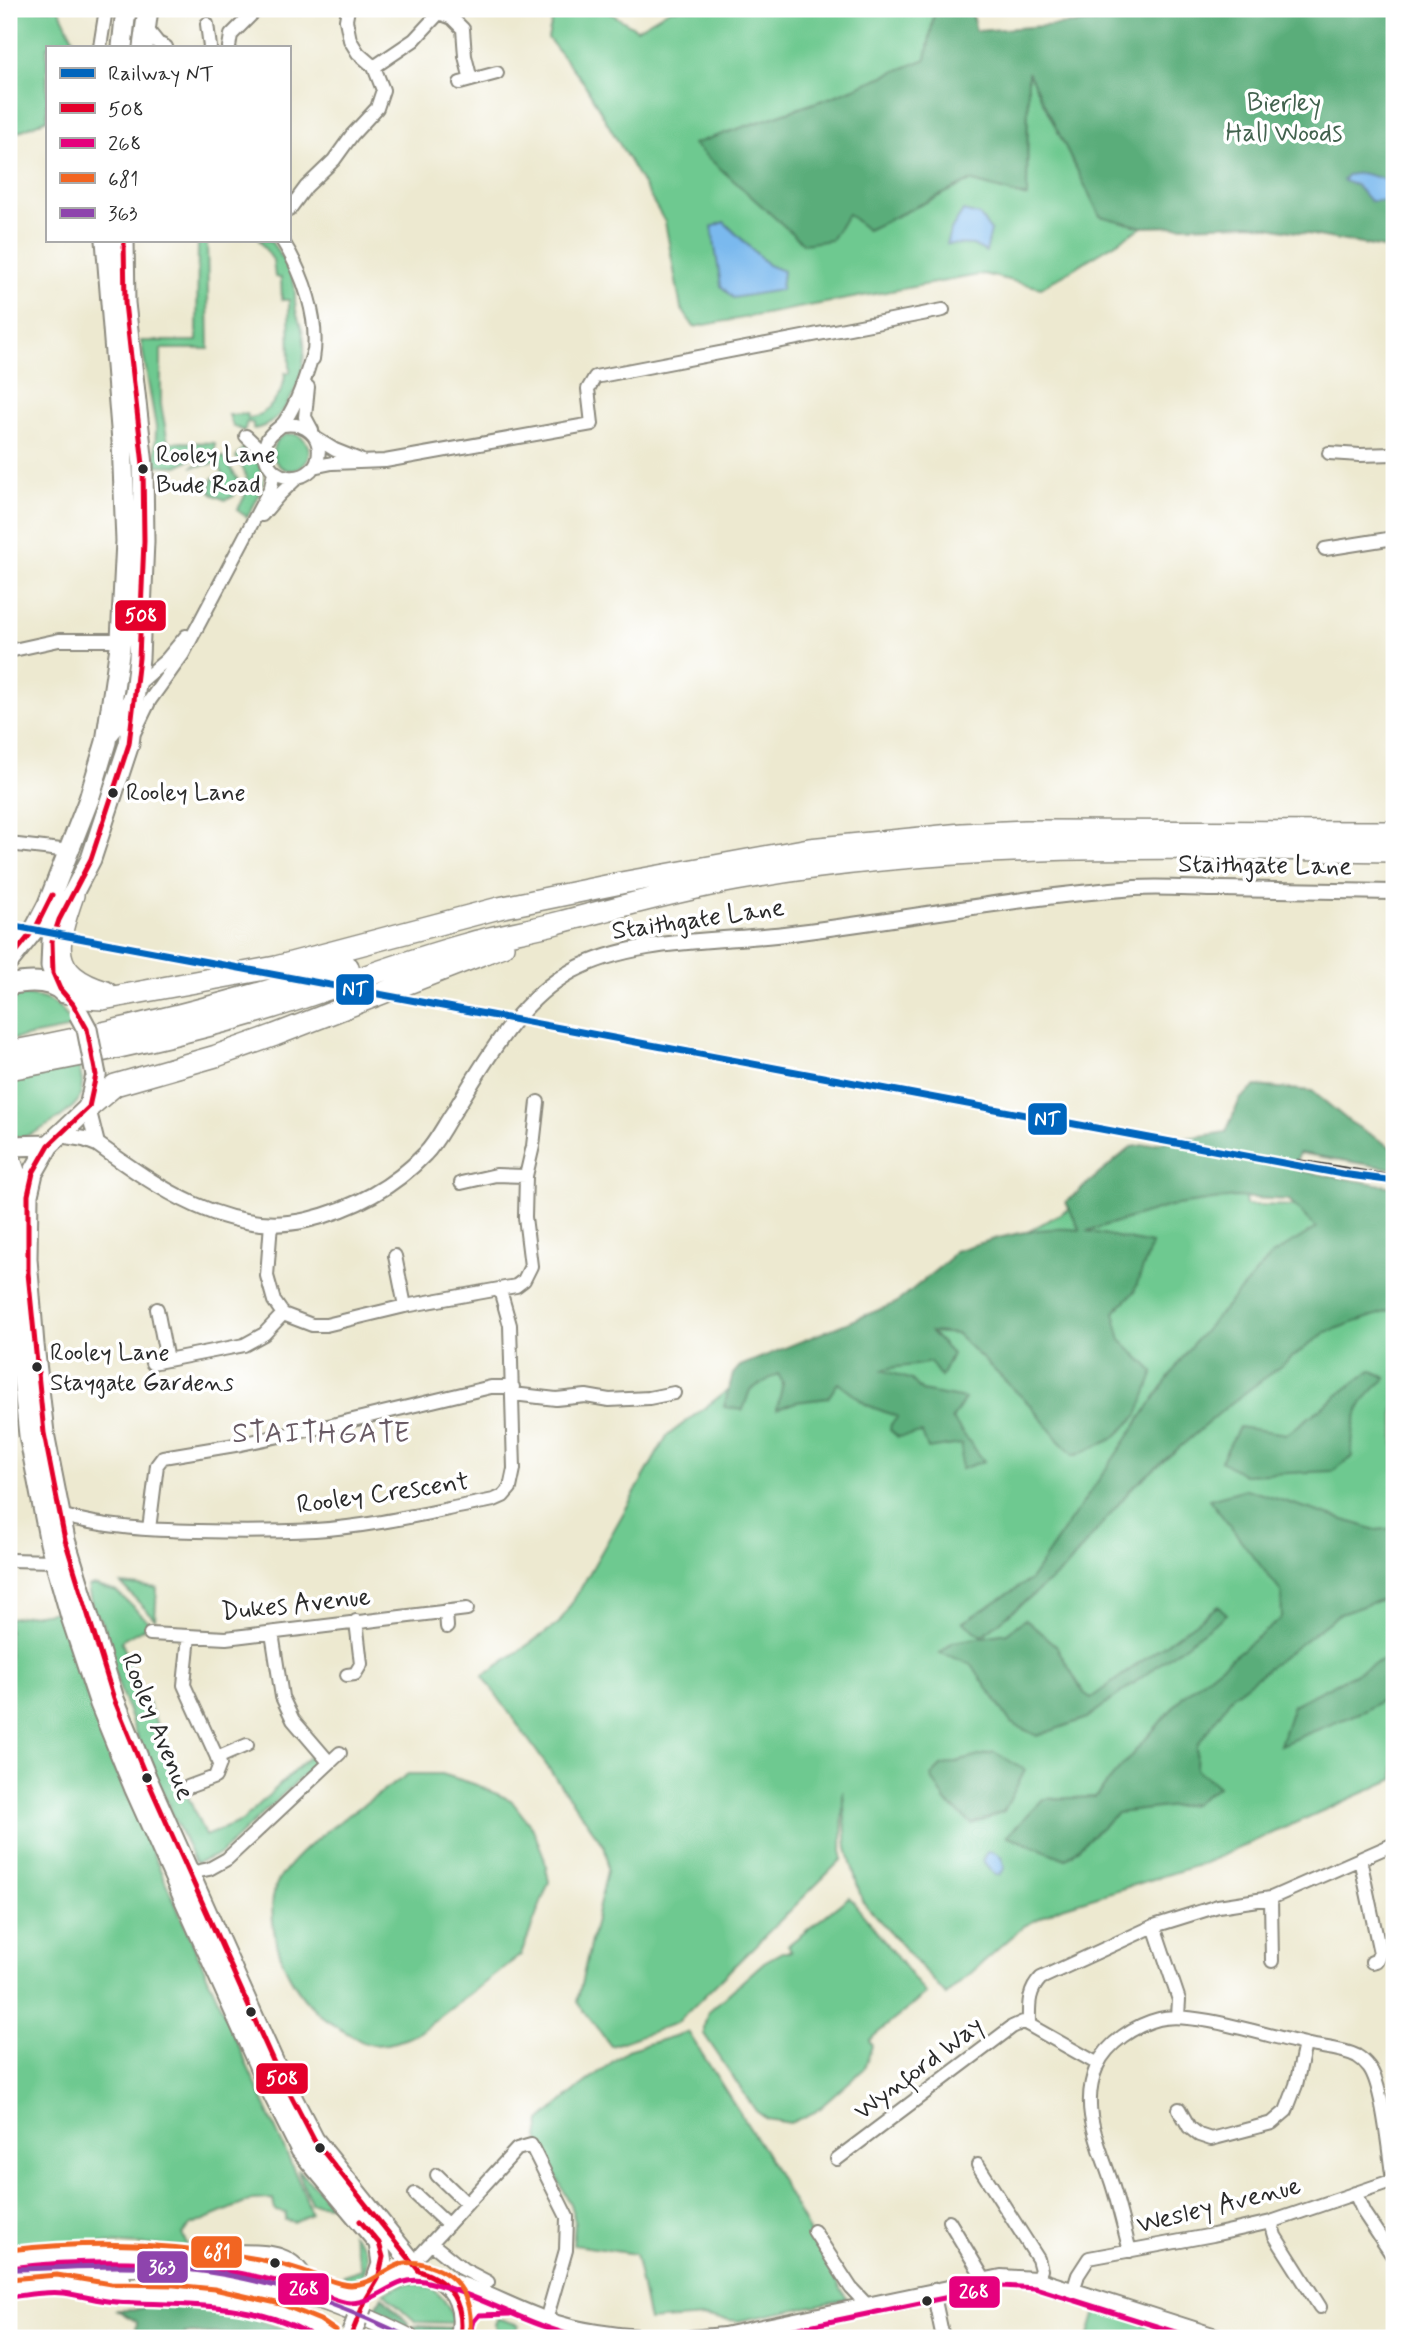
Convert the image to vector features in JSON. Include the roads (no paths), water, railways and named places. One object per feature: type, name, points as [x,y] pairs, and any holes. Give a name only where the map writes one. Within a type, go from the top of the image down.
[{"type":"highway","points":[[122,46],[126,9]]},
{"type":"highway","points":[[9,961],[36,927],[70,851],[106,742],[121,640],[126,541],[122,441],[106,242]]},
{"type":"highway","points":[[89,1107],[96,1075],[87,1029],[61,990],[51,967],[51,942],[54,930],[91,859],[129,744],[136,686],[144,541],[143,466],[125,303],[124,242]]},
{"type":"highway","points":[[9,985],[32,982],[94,1000],[276,967],[499,908],[808,849],[962,834],[1133,831],[1394,832]]},
{"type":"highway","points":[[9,1069],[78,1057],[183,1031],[270,1008],[470,943],[734,880],[887,858],[1025,850],[1394,851]]},
{"type":"highway","points":[[9,1052],[130,1028],[260,994],[621,883]]},
{"type":"highway","points":[[73,895],[60,942],[64,964],[71,974],[85,985],[118,995]]},
{"type":"highway","points":[[89,1107],[115,1085],[216,1056],[275,1035],[554,924]]},
{"type":"highway","name":"Rooley Avenue","points":[[89,1107],[54,1140],[37,1165],[28,1203],[27,1259],[44,1433],[76,1579],[114,1699],[274,2063],[314,2140],[457,2297],[463,2330]]},
{"type":"highway","points":[[9,1146],[54,1140]]},
{"type":"highway","name":"Rooley Avenue","points":[[9,1154],[15,1171],[13,1284],[29,1435],[55,1561],[100,1704],[134,1787],[261,2070],[301,2150],[379,2243],[382,2264],[351,2336]]},
{"type":"highway","points":[[369,2294],[391,2275],[427,2261]]},
{"type":"main road","points":[[9,2259],[84,2253],[148,2253],[254,2267],[350,2294],[369,2294]]},
{"type":"main road","points":[[9,2269],[132,2267],[185,2269],[233,2276],[281,2288],[379,2331]]},
{"type":"main road","points":[[9,2288],[105,2279],[177,2281],[230,2288],[409,2338]]},
{"type":"main road","points":[[58,2284],[111,2293],[177,2295],[264,2309],[303,2319],[331,2338]]},
{"type":"street","points":[[100,46],[106,9]]},
{"type":"street","points":[[229,46],[231,35],[257,9]]},
{"type":"street","points":[[290,209],[377,108],[383,90],[374,67],[358,53],[350,40],[346,20],[348,9]]},
{"type":"street","points":[[374,67],[414,40],[438,11],[452,18],[463,29],[466,81],[497,73]]},
{"type":"street","points":[[207,24],[210,46]]},
{"type":"street","points":[[146,28],[158,43],[164,46]]},
{"type":"street","points":[[283,242],[295,261],[310,307],[315,337],[305,401],[305,417],[319,453],[313,467]]},
{"type":"street","points":[[231,562],[267,509],[298,477],[313,467],[332,463],[366,463],[456,450],[592,424],[588,389],[595,377],[943,310]]},
{"type":"street","points":[[298,477],[284,477],[274,472],[265,454],[246,436],[269,436],[283,425],[298,397],[314,350]]},
{"type":"street","points":[[283,425],[295,423],[304,426],[335,450],[366,463]]},
{"type":"street","points":[[265,454],[269,436]]},
{"type":"street","points":[[1329,453],[1394,453]]},
{"type":"street","points":[[129,744],[150,700],[183,654],[271,487],[274,472]]},
{"type":"street","points":[[1325,549],[1394,538]]},
{"type":"street","points":[[106,742],[116,730],[123,709],[136,686],[166,660],[200,620]]},
{"type":"street","points":[[9,651],[59,640],[121,640]]},
{"type":"street","points":[[9,844],[70,851]]},
{"type":"street","name":"Staithgate Lane","points":[[54,1140],[85,1139],[97,1144],[157,1184],[201,1208],[234,1219],[271,1223],[304,1220],[348,1208],[391,1186],[428,1152],[500,1038],[527,1006],[574,970],[609,956],[656,947],[781,934],[1137,888],[1394,892]]},
{"type":"street","points":[[271,1223],[267,1276],[274,1301],[283,1314],[312,1325],[326,1325],[405,1306],[516,1286],[524,1280],[531,1266],[525,1217],[526,1177],[534,1146],[538,1102]]},
{"type":"street","points":[[89,1107],[97,1144]]},
{"type":"street","points":[[461,1183],[496,1175],[526,1177]]},
{"type":"street","points":[[396,1256],[405,1306]]},
{"type":"street","name":"Rooley Crescent","points":[[60,1515],[86,1522],[149,1529],[249,1532],[317,1530],[388,1521],[503,1496],[510,1488],[513,1478],[513,1391],[510,1325],[500,1290]]},
{"type":"street","points":[[157,1309],[167,1360]]},
{"type":"street","points":[[152,1363],[244,1345],[264,1334],[283,1314]]},
{"type":"street","points":[[149,1529],[157,1465],[163,1457],[332,1425],[491,1387],[556,1399],[586,1396],[609,1400],[649,1398],[674,1393]]},
{"type":"street","points":[[9,1559],[55,1561]]},
{"type":"street","name":"Dukes Avenue","points":[[150,1634],[226,1639],[467,1609]]},
{"type":"street","points":[[446,1611],[447,1627]]},
{"type":"street","points":[[347,1675],[355,1674],[361,1664],[356,1621]]},
{"type":"street","points":[[272,1633],[285,1704],[300,1730],[329,1762]]},
{"type":"street","points":[[188,1787],[215,1777],[220,1764],[184,1685],[189,1636]]},
{"type":"street","points":[[217,1758],[247,1745]]},
{"type":"street","points":[[190,1873],[209,1869],[227,1859],[340,1753]]},
{"type":"street","points":[[1097,2064],[1029,2025],[1028,2002],[1032,1987],[1041,1978],[1154,1926],[1218,1906],[1271,1898],[1394,1843]]},
{"type":"street","points":[[1360,1859],[1380,1953],[1379,1958],[1372,1962]]},
{"type":"street","points":[[1271,1898],[1272,1961]]},
{"type":"street","points":[[1154,1926],[1179,2000],[1178,2016]]},
{"type":"street","points":[[1130,2251],[1089,2114],[1090,2091],[1097,2064],[1113,2044],[1138,2026],[1160,2018],[1178,2016],[1357,2056],[1373,2072],[1376,2079],[1394,2181]]},
{"type":"street","name":"Wynford Way","points":[[837,2159],[1012,2027],[1023,2022],[1029,2025]]},
{"type":"street","points":[[1179,2109],[1189,2127],[1199,2135],[1211,2139],[1272,2123],[1286,2110],[1296,2085],[1305,2045]]},
{"type":"street","points":[[427,2261],[448,2225],[517,2149],[531,2146],[567,2217],[566,2250],[546,2320]]},
{"type":"street","points":[[978,2165],[1038,2259],[1041,2270],[1037,2279]]},
{"type":"street","points":[[437,2175],[467,2204]]},
{"type":"street","name":"Wesley Avenue","points":[[1073,2291],[1078,2275],[1089,2258],[1271,2222],[1394,2181]]},
{"type":"street","points":[[1355,2193],[1364,2213],[1394,2258]]},
{"type":"street","points":[[415,2194],[448,2225]]},
{"type":"street","points":[[950,2221],[984,2279]]},
{"type":"street","points":[[1271,2222],[1275,2236],[1320,2307]]},
{"type":"street","points":[[814,2231],[851,2288],[867,2306]]},
{"type":"street","points":[[427,2261],[463,2269],[488,2282]]},
{"type":"street","points":[[427,2261],[463,2283],[568,2332],[650,2338]]},
{"type":"street","points":[[690,2338],[772,2332],[867,2306],[1001,2277],[1037,2279],[1222,2338]]},
{"type":"street","points":[[933,2291],[943,2338]]},
{"type":"street","points":[[463,2330],[478,2306],[510,2305]]},
{"type":"water","points":[[1361,173],[1384,179],[1389,186],[1394,183],[1394,201],[1370,201],[1356,185],[1343,181],[1347,175]]},
{"type":"water","points":[[963,211],[979,215],[991,231],[986,252],[973,245],[947,244],[950,231]]},
{"type":"water","points":[[724,222],[768,265],[783,271],[781,290],[733,298],[721,286],[712,227]]},
{"type":"water","points":[[988,1851],[998,1854],[1002,1859],[1004,1869],[1000,1875],[995,1875],[983,1861]]},
{"type":"railway","points":[[1297,1160],[1394,1176]]},
{"type":"rail line","name":"NT","points":[[9,925],[1342,1174],[1394,1181]]},
{"type":"place","name":"Rooley Lane Bude Road","points":[[143,469]]},
{"type":"place","name":"Rooley Lane","points":[[113,793]]},
{"type":"place","name":"Rooley Lane Staygate Gardens","points":[[37,1367]]},
{"type":"district","name":"STAITHGATE","points":[[322,1434]]},
{"type":"park label","name":"Bierley Hall Woods","points":[[1284,119]]}]
